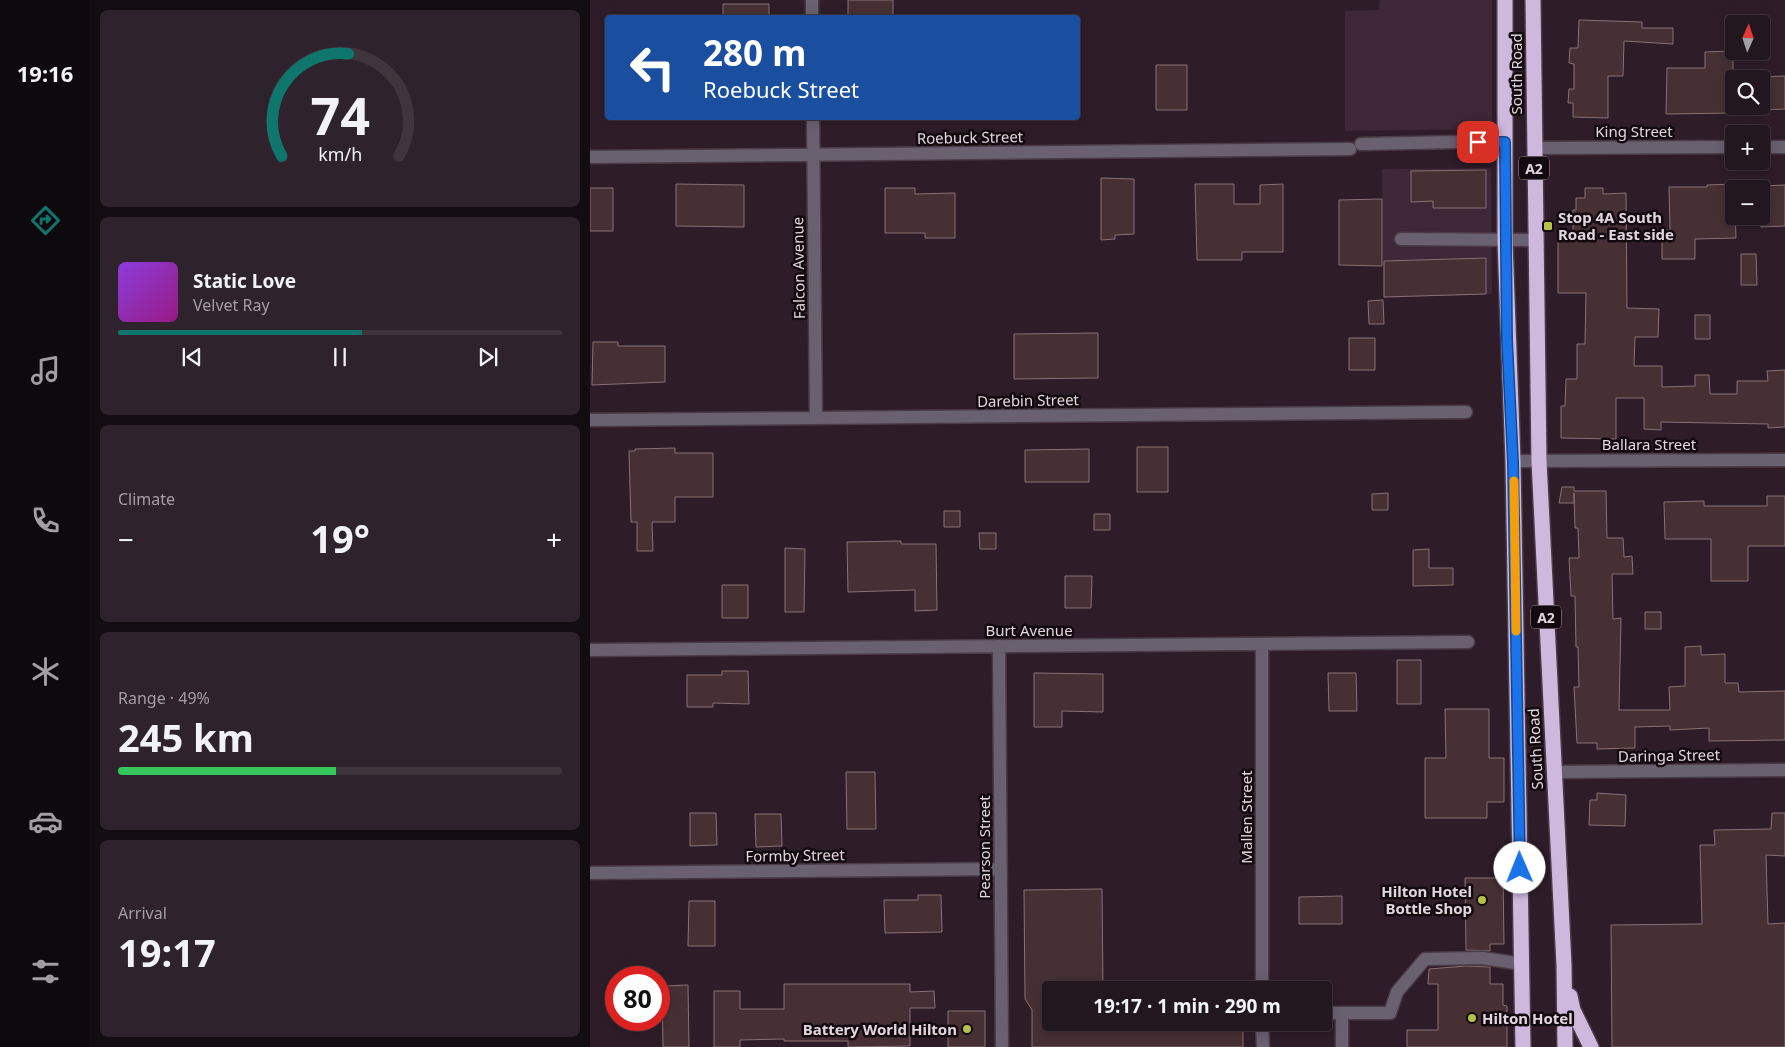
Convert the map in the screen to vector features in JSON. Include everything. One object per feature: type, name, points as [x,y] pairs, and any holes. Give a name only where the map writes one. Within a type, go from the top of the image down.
[{"type":"highway","name":"South Road","points":[[1505,0],[1505,241],[1507,340],[1513,462],[1523,1047]]},
{"type":"highway","name":"South Road","points":[[1533,0],[1539,461],[1564,965],[1566,1047]]},
{"type":"highway","points":[[1564,965],[1573,1010],[1591,1047]]},
{"type":"street","points":[[812,0],[812,15]]},
{"type":"street","name":"Falcon Avenue","points":[[813,120],[816,418]]},
{"type":"street","name":"Roebuck Street","points":[[590,157],[813,155],[1505,142]]},
{"type":"street","name":"King Street","points":[[1534,148],[1725,147]]},
{"type":"street","points":[[1770,147],[1785,147]]},
{"type":"street","points":[[1401,240],[1535,240]]},
{"type":"street","name":"Darebin Street","points":[[590,420],[1466,412]]},
{"type":"street","name":"Ballara Street","points":[[1513,462],[1785,460]]},
{"type":"street","name":"Burt Avenue","points":[[590,650],[1468,642]]},
{"type":"street","name":"Mallen Street","points":[[1262,644],[1262,981]]},
{"type":"street","name":"Pearson Street","points":[[999,646],[1002,1047]]},
{"type":"street","name":"Daringa Street","points":[[1554,772],[1785,770]]},
{"type":"street","name":"Formby Street","points":[[590,873],[1000,869]]},
{"type":"street","points":[[1332,1013],[1390,1012],[1397,992],[1424,959],[1482,958],[1522,964]]},
{"type":"street","points":[[1342,1013],[1342,1047]]},
{"type":"street","points":[[1262,1031],[1262,1047]]},
{"type":"shaded area","points":[[1380,0],[1492,0],[1492,129],[1345,131],[1345,11],[1379,10]]},
{"type":"shaded area","points":[[1491,168],[1492,294],[1383,298],[1382,169]]},
{"type":"building","points":[[848,0],[893,0],[893,15],[848,15]]},
{"type":"building","points":[[723,4],[769,4],[769,15],[723,15]]},
{"type":"building","points":[[1579,20],[1642,22],[1642,28],[1673,28],[1673,44],[1624,41],[1623,76],[1608,76],[1608,118],[1573,117],[1573,103],[1568,103],[1569,89],[1574,89],[1574,64],[1569,63],[1570,48],[1578,48]]},
{"type":"building","points":[[1725,51],[1725,60],[1733,60],[1733,70],[1725,70],[1725,113],[1666,114],[1667,68],[1705,68],[1705,52]]},
{"type":"building","points":[[1156,65],[1187,65],[1187,110],[1156,110]]},
{"type":"building","points":[[1785,76],[1785,109],[1770,110],[1770,77]]},
{"type":"building","points":[[1486,170],[1486,208],[1433,208],[1433,201],[1411,202],[1411,171]]},
{"type":"building","points":[[1101,178],[1134,179],[1134,234],[1115,235],[1115,239],[1101,240]]},
{"type":"building","points":[[676,184],[744,185],[744,227],[676,226]]},
{"type":"building","points":[[1195,184],[1234,184],[1234,204],[1260,204],[1260,185],[1283,184],[1283,252],[1242,252],[1242,260],[1197,260]]},
{"type":"building","points":[[1725,184],[1725,225],[1736,225],[1736,238],[1695,239],[1695,259],[1662,259],[1662,230],[1670,230],[1669,187],[1707,187],[1707,185]]},
{"type":"building","points":[[1785,185],[1785,226],[1761,227],[1761,225],[1770,225],[1770,186]]},
{"type":"building","points":[[590,188],[613,188],[613,231],[590,231]]},
{"type":"building","points":[[885,188],[915,188],[915,194],[955,193],[955,238],[925,238],[925,233],[885,233]]},
{"type":"building","points":[[1585,188],[1603,188],[1603,194],[1626,193],[1627,308],[1659,309],[1658,337],[1635,337],[1634,366],[1662,366],[1662,387],[1695,386],[1695,375],[1709,375],[1710,394],[1737,394],[1737,381],[1768,381],[1767,371],[1785,370],[1785,427],[1768,428],[1768,424],[1661,422],[1661,430],[1644,429],[1644,398],[1616,398],[1616,439],[1561,438],[1561,406],[1565,406],[1566,379],[1577,379],[1577,344],[1585,344],[1586,293],[1558,293],[1558,239],[1573,239],[1573,210],[1576,210],[1576,198],[1585,198]]},
{"type":"building","points":[[1382,199],[1382,266],[1339,265],[1339,200]]},
{"type":"building","points":[[1741,254],[1756,254],[1757,285],[1741,285]]},
{"type":"building","points":[[1486,258],[1486,294],[1384,297],[1384,261]]},
{"type":"building","points":[[1383,300],[1384,324],[1369,324],[1368,301]]},
{"type":"building","points":[[1695,315],[1710,315],[1710,339],[1695,339]]},
{"type":"building","points":[[1098,333],[1098,378],[1014,379],[1014,334]]},
{"type":"building","points":[[1349,338],[1375,338],[1375,370],[1349,370]]},
{"type":"building","points":[[593,342],[618,342],[618,346],[665,346],[665,382],[592,385]]},
{"type":"building","points":[[1137,447],[1168,447],[1168,492],[1137,492]]},
{"type":"building","points":[[675,448],[675,453],[713,453],[713,497],[675,497],[675,522],[652,522],[653,551],[637,551],[637,522],[631,522],[629,451],[635,451],[635,449]]},
{"type":"building","points":[[1089,449],[1089,482],[1025,482],[1025,450]]},
{"type":"building","points":[[1562,487],[1574,487],[1574,491],[1606,491],[1607,538],[1623,538],[1624,557],[1632,556],[1633,574],[1612,574],[1613,619],[1621,618],[1619,710],[1670,710],[1669,687],[1685,686],[1685,647],[1701,646],[1701,655],[1725,654],[1725,683],[1738,683],[1739,692],[1785,691],[1785,740],[1709,741],[1709,728],[1670,730],[1670,726],[1635,727],[1635,748],[1597,749],[1597,743],[1577,743],[1574,687],[1579,687],[1578,647],[1576,647],[1575,596],[1571,596],[1569,558],[1579,558],[1578,528],[1575,528],[1574,493],[1574,503],[1559,503]]},
{"type":"building","points":[[1388,493],[1388,510],[1372,510],[1372,494]]},
{"type":"building","points":[[1767,496],[1785,496],[1785,546],[1748,546],[1748,581],[1711,581],[1711,539],[1665,539],[1664,502],[1704,501],[1704,506],[1767,506]]},
{"type":"building","points":[[944,511],[960,511],[960,527],[944,527]]},
{"type":"building","points":[[1094,514],[1110,514],[1110,530],[1094,530]]},
{"type":"building","points":[[979,533],[996,533],[996,549],[980,549]]},
{"type":"building","points":[[901,541],[901,544],[936,544],[937,610],[915,611],[915,590],[848,592],[847,542]]},
{"type":"building","points":[[785,548],[805,549],[804,612],[785,612]]},
{"type":"building","points":[[1429,549],[1429,568],[1453,568],[1453,585],[1413,586],[1413,550]]},
{"type":"building","points":[[1065,576],[1092,576],[1091,608],[1065,608]]},
{"type":"building","points":[[722,585],[748,585],[748,618],[722,618]]},
{"type":"building","points":[[1645,612],[1661,612],[1661,629],[1645,629]]},
{"type":"building","points":[[1397,660],[1421,660],[1421,704],[1397,704]]},
{"type":"building","points":[[722,671],[748,671],[749,704],[713,703],[713,707],[687,707],[687,675],[722,675]]},
{"type":"building","points":[[1034,673],[1103,674],[1103,712],[1062,711],[1062,727],[1034,727]]},
{"type":"building","points":[[1328,673],[1356,673],[1357,711],[1329,711]]},
{"type":"building","points":[[1445,709],[1489,709],[1489,758],[1504,758],[1504,802],[1487,802],[1487,818],[1425,818],[1425,758],[1446,758]]},
{"type":"building","points":[[846,772],[875,772],[876,829],[847,829]]},
{"type":"building","points":[[1597,793],[1626,795],[1625,826],[1589,825],[1590,800],[1597,800]]},
{"type":"building","points":[[690,813],[716,813],[717,845],[690,846]]},
{"type":"building","points":[[1772,813],[1785,813],[1785,856],[1766,855],[1768,924],[1785,923],[1785,1047],[1612,1047],[1611,925],[1702,924],[1700,845],[1715,845],[1714,830],[1771,829]]},
{"type":"building","points":[[755,814],[781,814],[782,846],[756,847]]},
{"type":"building","points":[[1465,878],[1503,878],[1504,944],[1490,944],[1490,951],[1466,950]]},
{"type":"building","points":[[1102,889],[1103,981],[1042,981],[1042,1031],[1243,1031],[1243,1047],[1032,1047],[1032,1010],[1025,999],[1024,890]]},
{"type":"building","points":[[918,895],[941,895],[942,932],[885,933],[884,900],[918,900]]},
{"type":"building","points":[[1342,896],[1342,924],[1299,924],[1299,897]]},
{"type":"building","points":[[689,901],[715,901],[715,946],[688,946]]},
{"type":"building","name":"Hilton Hotel","points":[[1466,966],[1490,967],[1490,984],[1503,984],[1503,1005],[1507,1006],[1507,1047],[1407,1047],[1407,1030],[1438,1030],[1438,984],[1428,984],[1429,969]]},
{"type":"building","points":[[784,984],[910,984],[910,992],[934,991],[935,1008],[910,1008],[910,1046],[848,1047],[848,1041],[784,1041],[784,1039],[740,1040],[740,1047],[714,1047],[714,991],[740,991],[740,1009],[784,1009]]},
{"type":"building","points":[[688,985],[689,1047],[663,1047],[663,1031],[670,1031],[670,986]]},
{"type":"building","name":"Battery World Hilton","points":[[948,1011],[985,1011],[985,1047],[948,1047]]},
{"type":"slow traffic","points":[[1514,481],[1516,631]]},
{"type":"place","name":"Stop 4A South Road - East side","points":[[1548,226]]},
{"type":"place","name":"Hilton Hotel Bottle Shop","points":[[1482,900]]},
{"type":"place","name":"Hilton Hotel","points":[[1472,1018]]},
{"type":"place","name":"Battery World Hilton","points":[[967,1029]]},
{"type":"route","points":[[1478,142],[1505,142],[1507,340],[1513,462],[1520,868]]}]
